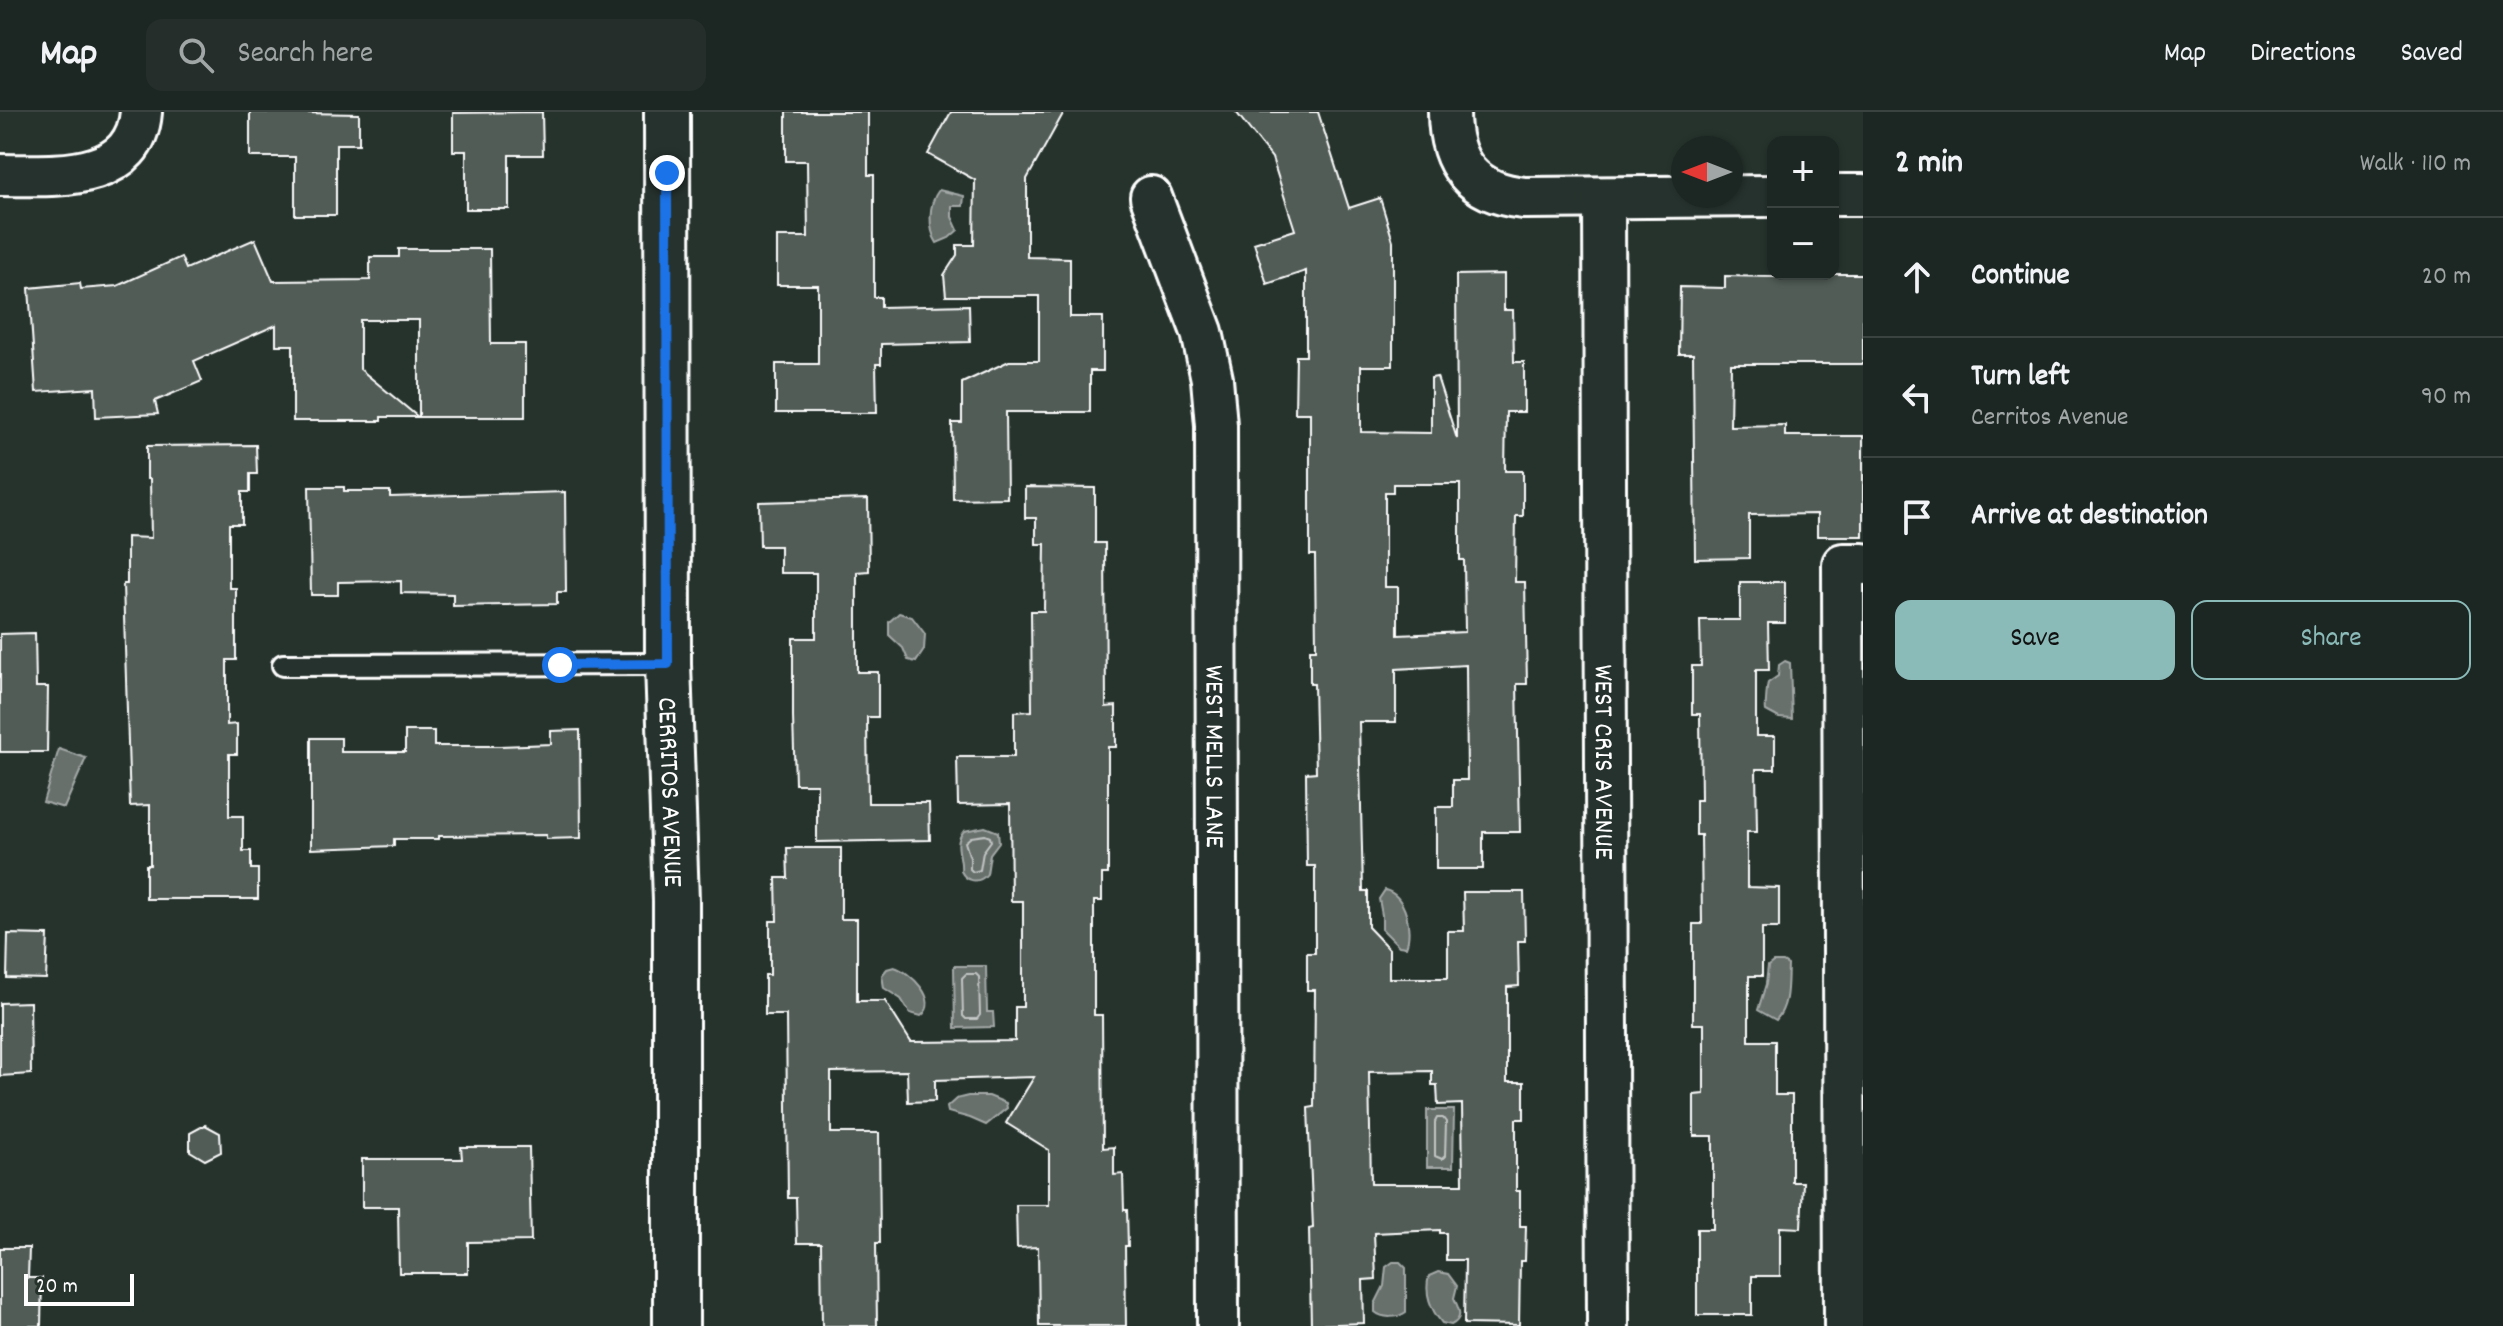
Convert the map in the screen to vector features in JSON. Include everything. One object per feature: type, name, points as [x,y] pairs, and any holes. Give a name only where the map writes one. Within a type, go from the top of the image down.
[{"type":"street","points":[[0,175],[85,173],[105,165],[121,154],[133,139],[141,112]]},
{"type":"street","name":"CERRITOS AVENUE","points":[[667,112],[668,664],[676,901],[676,1326]]},
{"type":"street","points":[[1450,129],[1459,160],[1476,182],[1498,194],[1524,198],[1767,196]]},
{"type":"street","points":[[1839,195],[1863,195]]},
{"type":"street","name":"WEST MELLS LANE","points":[[1151,197],[1202,332],[1212,379],[1216,425],[1218,1326]]},
{"type":"street","name":"WEST CRIS AVENUE","points":[[1604,198],[1608,1326]]},
{"type":"street","points":[[1845,1326],[1854,1118],[1853,564]]},
{"type":"lane","points":[[283,665],[668,664]]},
{"type":"water","points":[[939,190],[964,196],[963,206],[952,206],[952,217],[958,230],[937,243],[930,216]]},
{"type":"water","points":[[899,613],[912,617],[925,634],[924,650],[916,662],[908,660],[903,648],[889,635],[889,622]]},
{"type":"water","points":[[1785,661],[1790,663],[1792,719],[1779,718],[1766,711],[1768,683],[1778,676],[1779,665]]},
{"type":"water","points":[[59,749],[86,758],[64,808],[43,802]]},
{"type":"water","points":[[985,827],[998,832],[999,842],[990,854],[987,874],[980,879],[966,878],[961,871],[959,841],[964,831]]},
{"type":"water","points":[[1385,890],[1398,899],[1406,914],[1409,932],[1406,947],[1399,946],[1382,929],[1379,899]]},
{"type":"water","points":[[1773,962],[1788,965],[1785,1001],[1776,1020],[1758,1010],[1768,966]]},
{"type":"water","points":[[954,966],[986,966],[987,1012],[993,1012],[994,1027],[955,1028]]},
{"type":"water","points":[[894,967],[908,974],[921,987],[927,1003],[921,1016],[910,1013],[901,999],[884,988],[882,975]]},
{"type":"water","points":[[989,1096],[1006,1103],[1007,1108],[986,1125],[948,1112],[947,1107],[956,1099]]},
{"type":"water","points":[[1427,1110],[1454,1110],[1453,1167],[1427,1167]]},
{"type":"water","points":[[1400,1262],[1406,1268],[1406,1312],[1386,1317],[1375,1312],[1375,1304],[1384,1286],[1386,1267]]},
{"type":"water","points":[[1438,1272],[1448,1274],[1457,1286],[1454,1298],[1459,1316],[1451,1325],[1442,1323],[1435,1313],[1427,1289],[1429,1276]]},
{"type":"building","points":[[250,112],[359,114],[359,144],[336,144],[336,215],[295,215],[295,157],[250,157]]},
{"type":"building","points":[[542,112],[543,155],[509,155],[509,209],[466,209],[466,151],[453,151],[453,113]]},
{"type":"building","points":[[786,112],[868,112],[868,175],[874,175],[874,297],[881,297],[881,307],[969,305],[970,342],[881,344],[881,364],[876,364],[877,413],[776,413],[776,364],[818,364],[818,285],[777,285],[777,237],[808,237],[807,161],[786,161]]},
{"type":"building","points":[[951,112],[1064,112],[1027,179],[1027,257],[1070,258],[1070,317],[1103,317],[1103,371],[1090,371],[1090,412],[1006,412],[1007,498],[953,499],[952,423],[962,423],[962,383],[1009,361],[1039,361],[1039,296],[946,296],[944,275],[957,255],[957,245],[974,245],[975,180],[928,154]]},
{"type":"building","points":[[1236,112],[1318,112],[1349,208],[1380,198],[1393,241],[1393,366],[1361,366],[1361,432],[1431,433],[1431,378],[1437,377],[1457,439],[1456,275],[1504,274],[1504,310],[1513,310],[1514,362],[1524,362],[1524,412],[1506,412],[1505,471],[1523,471],[1523,516],[1516,516],[1515,582],[1525,582],[1527,684],[1517,684],[1520,832],[1483,832],[1483,869],[1436,869],[1436,807],[1453,807],[1453,780],[1467,780],[1466,665],[1396,669],[1396,722],[1359,722],[1363,891],[1368,891],[1368,927],[1389,949],[1389,978],[1448,978],[1448,931],[1464,931],[1463,892],[1524,892],[1525,941],[1518,941],[1519,986],[1507,987],[1507,1082],[1524,1082],[1524,1119],[1516,1119],[1516,1191],[1520,1191],[1520,1226],[1526,1226],[1525,1261],[1520,1261],[1519,1325],[1464,1324],[1465,1260],[1446,1260],[1446,1233],[1440,1233],[1440,1230],[1374,1233],[1376,1279],[1363,1280],[1364,1323],[1311,1325],[1309,1229],[1313,1228],[1308,1108],[1314,1107],[1315,990],[1307,990],[1307,953],[1315,953],[1315,866],[1307,866],[1306,773],[1316,772],[1314,684],[1310,684],[1310,649],[1316,649],[1315,555],[1310,555],[1310,413],[1295,413],[1296,356],[1306,356],[1306,271],[1267,284],[1254,243],[1295,230],[1272,158]],"holes":[[[1393,484],[1460,484],[1460,560],[1464,560],[1465,632],[1398,635],[1398,587],[1385,587],[1385,492],[1393,492]],[[1432,1071],[1432,1085],[1437,1085],[1438,1105],[1462,1104],[1463,1184],[1371,1184],[1369,1072]]]},
{"type":"building","points":[[255,239],[273,281],[370,280],[370,257],[399,257],[399,249],[490,249],[491,344],[525,344],[525,417],[419,417],[419,320],[360,320],[360,369],[418,417],[381,417],[381,421],[293,421],[293,345],[276,345],[276,325],[194,361],[202,381],[155,401],[158,414],[96,417],[95,388],[36,392],[29,288],[80,283],[81,289],[117,286],[181,257],[186,269]]},
{"type":"building","points":[[1839,274],[1863,274],[1863,364],[1731,364],[1730,426],[1785,425],[1785,436],[1863,436],[1863,536],[1817,536],[1817,514],[1749,515],[1749,558],[1695,559],[1693,354],[1679,354],[1680,287],[1725,288],[1725,276],[1767,277],[1767,280],[1839,280]]},
{"type":"building","points":[[256,445],[257,474],[250,474],[250,492],[242,492],[242,524],[229,524],[229,588],[236,588],[236,660],[227,660],[227,725],[237,724],[237,754],[229,754],[229,816],[243,816],[243,851],[251,851],[251,869],[258,869],[258,899],[146,899],[146,865],[150,865],[150,805],[130,806],[123,584],[127,584],[127,537],[151,538],[147,446]]},
{"type":"building","points":[[309,487],[390,491],[390,497],[565,492],[566,592],[557,592],[557,604],[453,606],[453,594],[401,593],[401,581],[338,582],[338,595],[311,595]]},
{"type":"building","points":[[1025,487],[1095,488],[1095,543],[1105,543],[1106,707],[1116,706],[1116,747],[1108,747],[1108,874],[1102,874],[1102,901],[1094,901],[1094,1015],[1102,1015],[1103,1148],[1114,1147],[1114,1175],[1123,1174],[1124,1210],[1127,1210],[1126,1326],[1039,1326],[1038,1247],[1017,1248],[1016,1205],[1049,1205],[1049,1150],[1006,1123],[1034,1077],[935,1080],[935,1101],[908,1102],[907,1071],[831,1072],[831,1133],[879,1133],[880,1243],[876,1243],[877,1326],[822,1326],[821,1243],[797,1243],[796,1198],[788,1198],[786,1015],[765,1015],[765,975],[770,975],[770,921],[777,921],[776,878],[788,878],[787,848],[841,848],[841,919],[857,919],[857,1001],[885,1001],[911,1042],[1015,1041],[1015,1007],[1023,1007],[1023,901],[1011,901],[1010,804],[958,805],[957,757],[1014,757],[1014,712],[1032,711],[1031,611],[1044,611],[1045,544],[1036,544],[1036,518],[1025,518]]},
{"type":"building","points":[[868,499],[869,571],[857,572],[857,672],[878,672],[878,717],[867,717],[868,803],[929,803],[930,840],[817,842],[817,784],[795,784],[793,717],[793,638],[816,638],[816,573],[780,573],[780,546],[760,546],[759,502]]},
{"type":"building","points":[[1740,582],[1785,582],[1785,623],[1768,623],[1769,670],[1756,670],[1756,736],[1775,736],[1775,769],[1756,769],[1757,832],[1747,832],[1747,887],[1779,888],[1779,928],[1762,928],[1762,976],[1749,976],[1749,1041],[1775,1041],[1775,1095],[1792,1095],[1792,1182],[1803,1182],[1801,1228],[1780,1227],[1780,1276],[1752,1276],[1752,1315],[1697,1315],[1697,1229],[1713,1229],[1713,1136],[1694,1136],[1694,1095],[1704,1094],[1704,1024],[1693,1024],[1693,924],[1702,924],[1701,835],[1696,835],[1696,800],[1701,800],[1700,714],[1692,714],[1692,666],[1701,666],[1700,620],[1740,620]]},
{"type":"building","points":[[35,633],[36,687],[48,687],[47,752],[0,752],[0,634]]},
{"type":"building","points":[[580,730],[581,838],[546,839],[546,835],[439,836],[439,839],[394,839],[394,846],[311,849],[311,738],[341,738],[341,752],[405,752],[405,731],[434,731],[434,746],[500,746],[551,744],[551,731]]},
{"type":"building","points":[[8,934],[48,935],[46,979],[7,978]]},
{"type":"building","points":[[30,1002],[31,1074],[0,1076],[0,1003]]},
{"type":"building","points":[[205,1125],[220,1133],[221,1152],[205,1160],[190,1151],[190,1133]]},
{"type":"building","points":[[461,1147],[529,1147],[531,1241],[468,1242],[468,1273],[399,1273],[398,1207],[362,1207],[362,1159],[462,1159]]},
{"type":"building","points":[[0,1248],[29,1248],[28,1278],[42,1278],[41,1326],[0,1326]]},
{"type":"route","points":[[560,665],[668,664],[667,173]]}]
